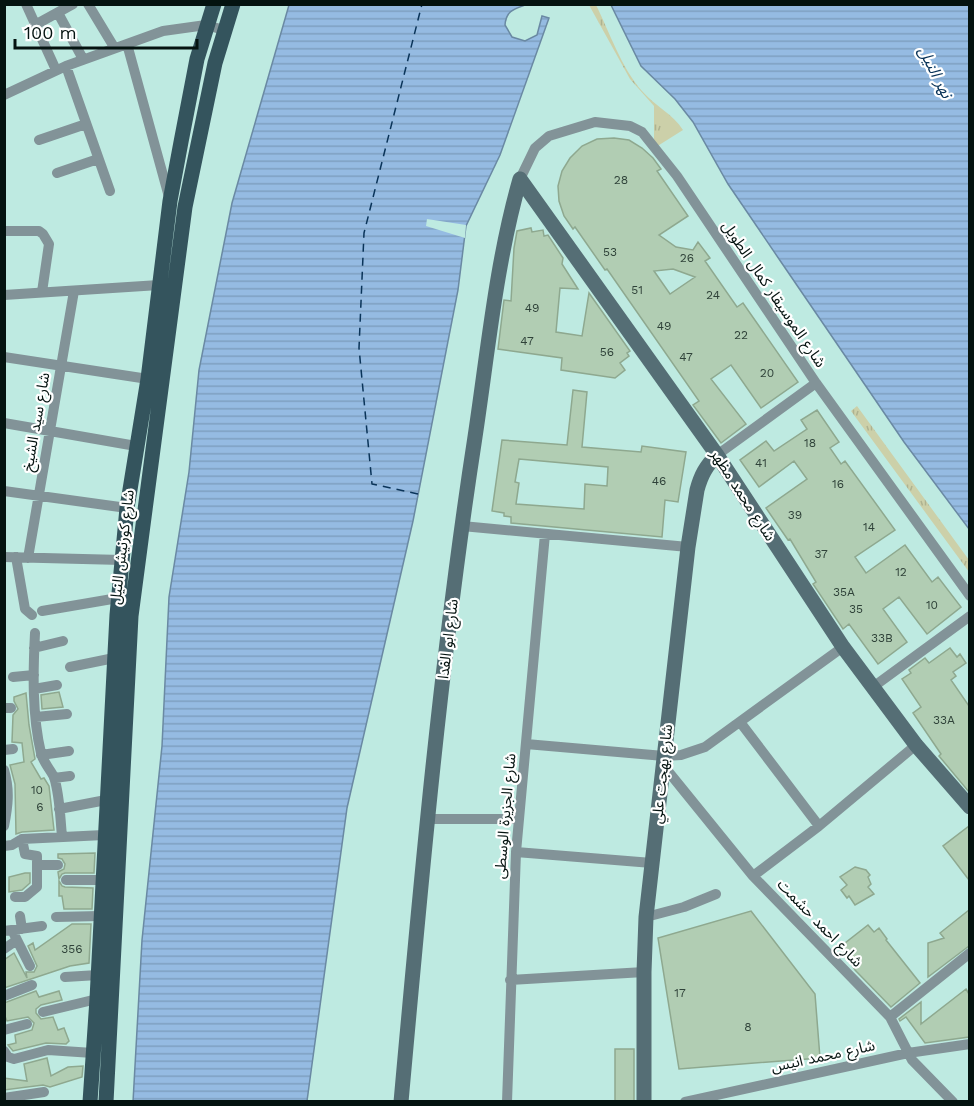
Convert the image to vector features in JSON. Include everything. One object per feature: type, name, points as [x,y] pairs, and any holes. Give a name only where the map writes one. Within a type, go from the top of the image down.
[{"type":"main road","name":"شارع كورنيش النيل","points":[[90,1101],[114,658],[127,508],[148,380],[170,201],[197,59],[214,4]]},
{"type":"main road","name":"شارع كورنيش النيل","points":[[106,1101],[131,616],[185,207],[215,63],[233,4]]},
{"type":"main road","points":[[197,59],[215,63]]},
{"type":"street","points":[[26,4],[35,25],[61,68],[86,124],[110,191]]},
{"type":"street","points":[[35,25],[73,4]]},
{"type":"street","points":[[88,4],[114,47]]},
{"type":"street","points":[[58,13],[82,59]]},
{"type":"street","points":[[4,94],[82,59],[163,31],[206,26],[224,30]]},
{"type":"street","points":[[127,44],[170,201]]},
{"type":"street","name":"شارع الموسيقار كمال الطويل","points":[[520,179],[536,148],[549,136],[595,122],[630,126],[642,132],[677,177],[816,383],[969,596]]},
{"type":"street","points":[[39,140],[86,124]]},
{"type":"street","points":[[57,173],[98,159]]},
{"type":"street","name":"شارع محمد مظهر","points":[[520,179],[717,455],[843,647],[916,745],[967,802]]},
{"type":"street","name":"شارع ابو الفدا","points":[[401,1101],[427,819],[462,526],[507,225],[520,179]]},
{"type":"street","points":[[4,231],[39,231],[46,238],[49,244],[42,292]]},
{"type":"street","points":[[4,295],[159,285]]},
{"type":"street","name":"شارع سيد الشيخ","points":[[28,558],[74,291]]},
{"type":"street","points":[[4,357],[148,380]]},
{"type":"street","points":[[717,455],[816,383]]},
{"type":"street","points":[[4,423],[136,446]]},
{"type":"street","name":"شارع بهجت علي","points":[[644,1101],[646,917],[663,761],[696,490],[707,465],[717,455]]},
{"type":"street","points":[[4,491],[127,508]]},
{"type":"street","points":[[462,526],[688,547]]},
{"type":"street","name":"شارع الجزيرة الوسطى","points":[[507,1101],[516,852],[545,534]]},
{"type":"street","points":[[4,557],[122,560]]},
{"type":"street","points":[[16,557],[25,609],[37,613],[118,598]]},
{"type":"street","points":[[873,687],[969,616]]},
{"type":"street","points":[[35,633],[36,717],[42,755],[54,778],[60,803],[62,836]]},
{"type":"street","points":[[34,648],[63,640]]},
{"type":"street","points":[[526,744],[663,761],[697,751],[843,647]]},
{"type":"street","points":[[70,668],[114,658]]},
{"type":"street","points":[[13,678],[34,675]]},
{"type":"street","points":[[34,688],[57,685]]},
{"type":"street","points":[[36,717],[67,714]]},
{"type":"street","points":[[740,722],[819,826]]},
{"type":"street","points":[[753,876],[819,826],[916,745]]},
{"type":"street","points":[[42,755],[69,751]]},
{"type":"street","name":"شارع احمد حشمت","points":[[663,761],[753,876],[890,1017],[912,1060],[953,1101]]},
{"type":"street","points":[[4,770],[8,783],[9,802],[5,822]]},
{"type":"street","points":[[54,778],[70,776]]},
{"type":"street","points":[[59,809],[106,800]]},
{"type":"street","points":[[427,819],[519,819]]},
{"type":"street","points":[[4,846],[12,845],[22,839],[104,834]]},
{"type":"street","points":[[15,897],[25,897],[37,887],[37,855],[25,854],[22,839]]},
{"type":"street","points":[[516,852],[652,863]]},
{"type":"street","points":[[37,865],[58,865]]},
{"type":"street","points":[[66,880],[102,880]]},
{"type":"street","points":[[646,917],[684,907],[716,894]]},
{"type":"street","points":[[4,949],[14,933],[20,916]]},
{"type":"street","points":[[56,917],[100,916]]},
{"type":"street","points":[[14,933],[42,926]]},
{"type":"street","points":[[14,933],[30,966]]},
{"type":"street","points":[[890,1017],[969,953]]},
{"type":"street","points":[[510,980],[644,972]]},
{"type":"street","points":[[65,976],[98,975]]},
{"type":"street","points":[[4,996],[32,985]]},
{"type":"street","points":[[43,1012],[97,999]]},
{"type":"street","points":[[4,1030],[27,1024]]},
{"type":"street","name":"شارع محمد انيس","points":[[684,1101],[699,1100],[908,1053],[969,1044]]},
{"type":"street","points":[[4,1051],[8,1057],[14,1059],[42,1050],[93,1053]]},
{"type":"street","points":[[4,1098],[24,1099],[44,1092]]},
{"type":"green space","points":[[589,5],[596,5],[622,61],[635,82],[683,130],[656,147],[654,106],[630,79]]},
{"type":"green space","points":[[857,406],[969,560],[969,572],[851,411]]},
{"type":"water","points":[[289,5],[525,5],[514,9],[509,14],[505,25],[512,37],[525,41],[537,35],[542,16],[549,18],[500,155],[466,226],[458,290],[413,521],[347,808],[307,1101],[133,1102],[142,940],[162,746],[169,597],[189,472],[199,370],[232,203]]},
{"type":"water","name":"نهر النيل","points":[[611,5],[969,5],[969,529],[904,442],[728,184],[693,122],[675,99],[641,66]]},
{"type":"pier","points":[[427,219],[466,225],[465,238],[426,226]]},
{"type":"building","points":[[597,139],[629,140],[653,158],[661,169],[657,171],[688,216],[659,235],[676,247],[693,250],[698,242],[710,258],[705,261],[737,307],[743,303],[798,382],[761,408],[731,365],[711,379],[746,424],[721,443],[693,405],[699,401],[607,269],[605,270],[575,227],[573,229],[564,216],[559,201],[558,186],[562,171],[570,158],[582,146]],"holes":[[[673,269],[695,277],[670,294],[654,271]]]},
{"type":"building","points":[[531,228],[532,232],[543,230],[544,236],[548,235],[563,258],[562,264],[578,289],[560,288],[556,332],[582,336],[589,293],[630,351],[627,353],[629,356],[620,363],[625,370],[615,378],[561,370],[562,358],[498,349],[504,300],[511,301],[517,231]]},
{"type":"building","points":[[573,390],[587,392],[582,447],[641,452],[642,446],[686,452],[678,502],[665,500],[662,537],[511,523],[511,517],[492,511],[502,440],[567,445]],"holes":[[[519,459],[608,467],[607,486],[585,484],[584,509],[516,504],[519,483],[515,482]]]},
{"type":"building","points":[[817,410],[839,442],[830,448],[841,464],[845,461],[895,530],[855,557],[866,573],[905,545],[932,582],[938,577],[961,607],[927,634],[899,597],[883,609],[907,642],[878,664],[849,624],[843,629],[813,584],[816,582],[790,539],[788,540],[766,508],[807,479],[794,461],[759,487],[740,460],[766,441],[774,451],[807,429],[801,420]]},
{"type":"building","points":[[950,648],[957,657],[960,654],[966,663],[953,672],[956,676],[951,680],[969,706],[969,792],[939,756],[941,754],[913,713],[921,707],[902,679],[911,673],[909,670],[925,658],[929,663]]},
{"type":"building","points":[[59,692],[63,707],[42,709],[41,695]]},
{"type":"building","points":[[26,693],[35,759],[31,762],[41,779],[44,778],[49,786],[54,830],[16,834],[15,784],[10,765],[24,762],[22,743],[12,742],[13,715],[18,709],[14,697]]},
{"type":"building","points":[[969,826],[969,880],[943,846]]},
{"type":"building","points":[[95,853],[94,873],[65,873],[59,879],[58,872],[64,869],[65,864],[62,859],[58,858],[58,854]]},
{"type":"building","points":[[855,867],[866,870],[870,875],[868,877],[871,884],[868,887],[874,894],[855,905],[841,890],[847,885],[840,877]]},
{"type":"building","points":[[30,873],[30,883],[22,890],[9,892],[9,877]]},
{"type":"building","points":[[59,881],[65,887],[93,888],[92,909],[64,909],[62,896],[59,896]]},
{"type":"building","points":[[969,910],[969,946],[928,977],[928,943],[944,938],[940,933]]},
{"type":"building","points":[[751,911],[815,994],[820,1058],[679,1069],[658,938]]},
{"type":"building","points":[[72,924],[91,924],[89,963],[70,966],[4,988],[4,960],[14,953],[27,978],[26,972],[34,972],[37,966],[28,946],[33,943],[35,950]]},
{"type":"building","points":[[868,925],[874,932],[879,928],[920,983],[891,1007],[855,970],[840,947]]},
{"type":"building","points":[[966,989],[969,994],[969,1037],[925,1043],[906,1017],[900,1021],[899,1019],[921,1002],[921,1024]]},
{"type":"building","points":[[36,991],[39,997],[59,991],[62,1000],[41,1005],[36,1009],[36,1013],[41,1019],[53,1017],[58,1030],[64,1028],[69,1041],[66,1044],[46,1043],[13,1051],[8,1045],[16,1043],[15,1035],[32,1030],[34,1023],[28,1017],[7,1021],[4,1014],[4,1003]]},
{"type":"building","points":[[615,1049],[634,1049],[634,1101],[615,1101]]},
{"type":"building","points":[[47,1058],[51,1076],[68,1067],[83,1066],[82,1077],[50,1087],[43,1085],[4,1090],[4,1078],[27,1081],[24,1064]]},
{"type":"ferry route","points":[[418,494],[372,484],[359,348],[364,233],[422,4]]}]
